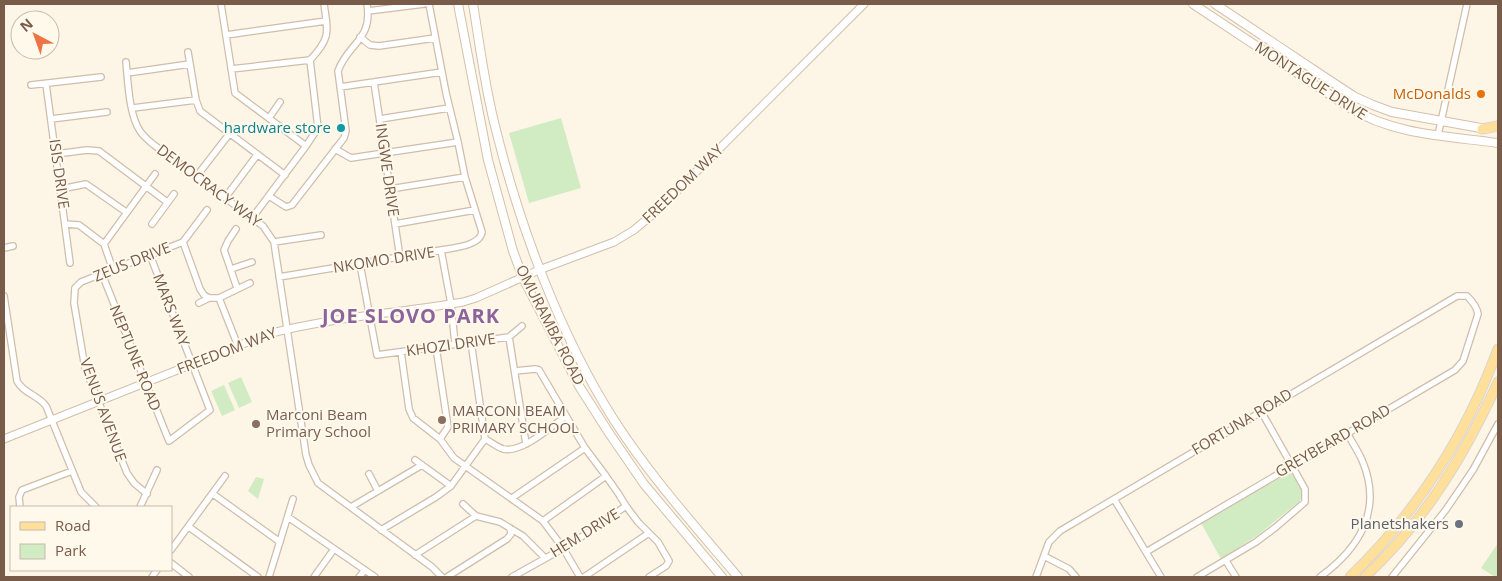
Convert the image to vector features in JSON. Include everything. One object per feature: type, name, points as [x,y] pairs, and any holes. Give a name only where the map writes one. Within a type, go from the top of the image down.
[{"type":"main road","name":"OMURAMBA ROAD","points":[[458,4],[488,160],[513,250],[523,278],[580,386],[609,433],[644,484],[722,577]]},
{"type":"main road","name":"OMURAMBA ROAD","points":[[473,4],[495,129],[539,270],[574,346],[613,418],[656,478],[738,577]]},
{"type":"main road","name":"MONTAGUE DRIVE","points":[[1193,4],[1360,114],[1382,124],[1438,135],[1498,143]]},
{"type":"main road","name":"MONTAGUE DRIVE","points":[[1215,4],[1364,101],[1392,112],[1482,129],[1498,130]]},
{"type":"main road","points":[[1482,129],[1498,126]]},
{"type":"main road","points":[[1350,577],[1398,527],[1436,474],[1466,421],[1498,349]]},
{"type":"main road","points":[[1365,577],[1386,557],[1420,517],[1446,482],[1477,428],[1498,382]]},
{"type":"street","points":[[221,4],[234,88],[237,96],[306,146]]},
{"type":"street","points":[[252,218],[316,132],[318,124],[310,60],[327,38],[324,4]]},
{"type":"street","points":[[269,196],[286,207],[292,205],[344,138],[346,131],[338,71],[367,27],[367,4]]},
{"type":"street","points":[[368,11],[424,4]]},
{"type":"street","points":[[395,224],[475,210],[449,108],[429,4]]},
{"type":"street","name":"FREEDOM WAY","points":[[4,439],[268,334],[369,315],[451,304],[476,298],[539,270],[614,242],[634,230],[654,214],[864,4]]},
{"type":"street","points":[[1438,135],[1467,4]]},
{"type":"street","points":[[226,35],[326,21]]},
{"type":"street","points":[[360,38],[370,45],[379,46],[435,38]]},
{"type":"street","points":[[188,52],[196,100],[200,111],[285,175]]},
{"type":"street","points":[[231,69],[310,60]]},
{"type":"street","name":"DEMOCRACY WAY","points":[[126,62],[136,125],[141,133],[154,145],[266,229],[274,242]]},
{"type":"street","points":[[127,73],[190,64]]},
{"type":"street","points":[[340,87],[442,72]]},
{"type":"street","points":[[30,85],[101,77]]},
{"type":"street","name":"INGWE DRIVE","points":[[374,82],[400,258]]},
{"type":"street","name":"ISIS DRIVE","points":[[46,84],[70,263]]},
{"type":"street","points":[[133,108],[196,100]]},
{"type":"street","points":[[269,118],[280,102]]},
{"type":"street","points":[[380,119],[449,108]]},
{"type":"street","points":[[51,119],[107,112]]},
{"type":"street","points":[[196,177],[230,133]]},
{"type":"street","points":[[336,149],[351,158],[458,142]]},
{"type":"street","points":[[56,154],[94,150],[168,202]]},
{"type":"street","points":[[225,198],[258,155]]},
{"type":"street","points":[[104,244],[155,174]]},
{"type":"street","points":[[390,189],[465,176]]},
{"type":"street","points":[[61,189],[86,184],[126,212]]},
{"type":"street","points":[[152,224],[174,194]]},
{"type":"street","name":"ZEUS DRIVE","points":[[75,288],[81,282],[183,242],[207,210]]},
{"type":"street","name":"NKOMO DRIVE","points":[[279,277],[462,246],[478,240],[482,236],[475,210]]},
{"type":"street","points":[[66,224],[78,225],[104,244],[114,270]]},
{"type":"street","points":[[236,229],[224,250],[237,288]]},
{"type":"street","points":[[321,235],[274,242],[309,466],[318,483],[432,567],[442,577]]},
{"type":"street","points":[[183,242],[200,289],[209,298]]},
{"type":"street","points":[[4,248],[13,246]]},
{"type":"street","points":[[441,250],[451,304],[455,344]]},
{"type":"street","name":"MARS WAY","points":[[150,255],[210,410],[169,441]]},
{"type":"street","points":[[231,269],[252,262]]},
{"type":"street","points":[[360,264],[369,315]]},
{"type":"street","name":"NEPTUNE ROAD","points":[[102,274],[169,441]]},
{"type":"street","points":[[199,303],[209,298],[219,298],[250,283]]},
{"type":"street","name":"VENUS AVENUE","points":[[75,288],[74,303],[84,363],[127,472],[134,483],[147,494]]},
{"type":"street","points":[[4,296],[17,381],[23,389],[42,400],[53,419],[81,492],[95,506]]},
{"type":"street","name":"FORTUNA ROAD","points":[[1036,577],[1049,542],[1055,534],[1457,296],[1467,296],[1471,300]]},
{"type":"street","points":[[219,298],[238,346]]},
{"type":"street","name":"GREYBEARD ROAD","points":[[1146,552],[1458,367],[1462,361],[1478,314],[1471,300]]},
{"type":"street","name":"KHOZI DRIVE","points":[[369,315],[376,355],[509,337],[522,326]]},
{"type":"street","points":[[509,337],[526,444]]},
{"type":"street","points":[[381,530],[451,486],[485,439],[471,342]]},
{"type":"street","points":[[436,347],[448,427],[440,439]]},
{"type":"street","points":[[401,352],[411,415],[417,422],[440,439],[454,458],[543,521],[563,548],[580,577]]},
{"type":"street","points":[[514,371],[539,370],[585,448],[618,492],[626,506]]},
{"type":"street","points":[[1197,577],[1264,537],[1305,502],[1305,488],[1260,411]]},
{"type":"street","points":[[485,439],[504,449],[515,449],[526,444],[566,416]]},
{"type":"street","points":[[1392,577],[1445,511],[1472,470],[1498,424]]},
{"type":"street","points":[[1320,577],[1342,559],[1356,542],[1364,528],[1369,510],[1371,496],[1368,479],[1362,459],[1347,433]]},
{"type":"street","points":[[512,498],[585,448]]},
{"type":"street","points":[[415,460],[451,486]]},
{"type":"street","points":[[351,507],[422,466]]},
{"type":"street","points":[[141,506],[157,470]]},
{"type":"street","points":[[20,506],[18,497],[22,490],[72,471]]},
{"type":"street","points":[[369,474],[378,491]]},
{"type":"street","points":[[172,549],[225,476]]},
{"type":"street","points":[[543,521],[606,476]]},
{"type":"street","points":[[213,494],[280,542]]},
{"type":"street","points":[[1114,498],[1161,577]]},
{"type":"street","points":[[269,577],[293,499]]},
{"type":"street","points":[[463,504],[476,516],[500,522],[510,528],[530,542],[545,558]]},
{"type":"street","name":"HEM DRIVE","points":[[512,577],[563,548],[626,506],[638,522],[658,542],[669,561],[666,566],[649,577]]},
{"type":"street","points":[[415,555],[476,516]]},
{"type":"street","points":[[288,517],[375,577]]},
{"type":"street","points":[[189,527],[258,577]]},
{"type":"street","points":[[447,577],[508,539],[511,534],[510,528]]},
{"type":"street","points":[[584,577],[649,533]]},
{"type":"street","points":[[314,577],[334,549]]},
{"type":"street","points":[[1044,556],[1069,569],[1076,577]]},
{"type":"street","points":[[1226,561],[1236,577]]},
{"type":"street","points":[[172,564],[189,577]]},
{"type":"street","points":[[359,577],[365,570]]},
{"type":"green space","points":[[561,118],[581,188],[529,203],[509,133]]},
{"type":"green space","points":[[241,377],[252,402],[239,408],[228,383]]},
{"type":"green space","points":[[224,385],[235,410],[222,416],[211,391]]},
{"type":"green space","points":[[1287,472],[1295,477],[1300,484],[1302,492],[1300,501],[1258,535],[1221,559],[1201,523]]},
{"type":"green space","points":[[256,477],[264,479],[258,499],[248,491]]},
{"type":"green space","points":[[1498,543],[1498,577],[1495,577],[1481,568]]},
{"type":"place","name":"McDonalds","points":[[1481,94]]},
{"type":"place","name":"hardware store","points":[[341,128]]},
{"type":"place","name":"MARCONI BEAM PRIMARY SCHOOL","points":[[442,420]]},
{"type":"place","name":"Marconi Beam Primary School","points":[[256,424]]},
{"type":"place","name":"Planetshakers","points":[[1459,524]]},
{"type":"district","name":"JOE SLOVO PARK","points":[[411,316]]}]
